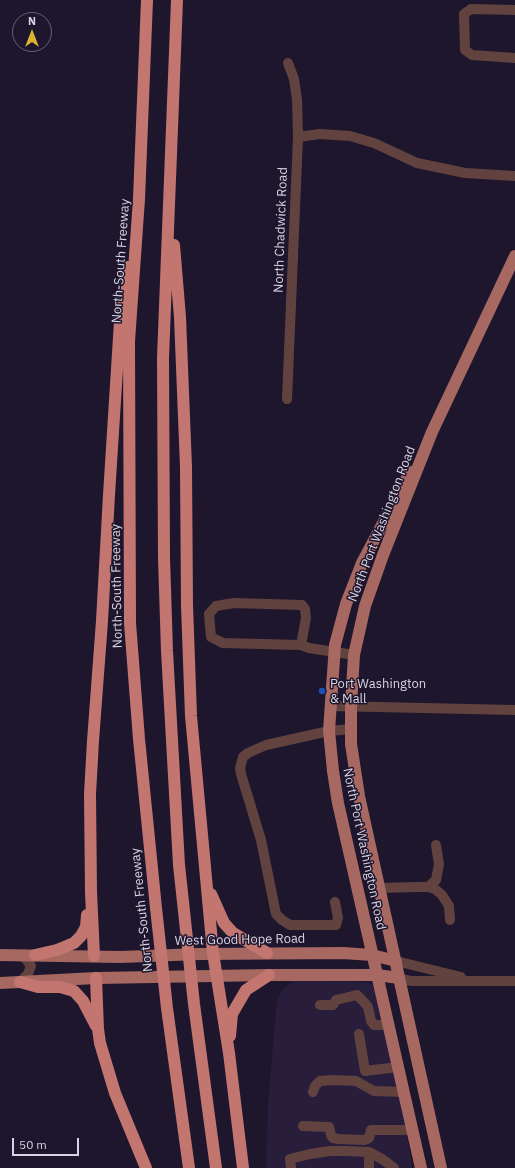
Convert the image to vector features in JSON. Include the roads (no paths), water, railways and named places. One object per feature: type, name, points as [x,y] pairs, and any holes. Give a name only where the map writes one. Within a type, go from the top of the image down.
[{"type":"highway","name":"North-South Freeway","points":[[147,0],[139,199],[129,341],[130,623],[139,739],[156,908],[167,1008],[189,1168]]},
{"type":"highway","points":[[177,0],[163,358],[164,558],[167,651],[179,865],[194,1004],[216,1168]]},
{"type":"highway","points":[[170,192],[180,317],[186,467],[187,621],[191,716],[213,954],[229,1053],[243,1168]]},
{"type":"highway","points":[[94,956],[91,892],[90,794],[92,741],[102,621],[121,306],[139,199]]},
{"type":"highway","points":[[206,882],[224,923],[233,933],[267,953]]},
{"type":"highway","points":[[29,955],[58,950],[74,943],[81,936],[86,927],[91,892]]},
{"type":"highway","points":[[229,1053],[232,1014],[246,990],[269,975]]},
{"type":"highway","points":[[96,978],[98,1029],[115,1093],[146,1168]]},
{"type":"highway","points":[[20,982],[38,987],[60,987],[74,991],[83,1001],[98,1029]]},
{"type":"main road","name":"North Port Washington Road","points":[[441,1168],[359,796],[351,744],[350,706],[354,655],[364,606],[432,432],[515,256]]},
{"type":"main road","name":"North Port Washington Road","points":[[420,1168],[337,796],[329,731],[334,645],[346,604],[362,563],[432,432]]},
{"type":"main road","points":[[348,848],[369,843]]},
{"type":"main road","points":[[358,892],[379,888]]},
{"type":"main road","name":"West Good Hope Road","points":[[0,955],[120,957],[200,954],[343,953],[372,955],[396,961]]},
{"type":"main road","points":[[94,956],[96,978]]},
{"type":"main road","name":"West Good Hope Road","points":[[0,982],[96,978],[269,975],[376,975],[400,978]]},
{"type":"street","points":[[515,10],[471,9],[464,14],[464,50],[472,55],[515,58]]},
{"type":"street","name":"North Chadwick Road","points":[[287,399],[298,137],[297,100],[294,79],[288,63]]},
{"type":"street","points":[[298,137],[320,134],[350,136],[374,144],[417,163],[465,173],[515,176]]},
{"type":"street","points":[[301,645],[306,618],[305,609],[302,605],[234,603],[216,606],[209,614],[211,637],[223,643],[301,645],[309,648],[354,655]]},
{"type":"street","points":[[330,706],[515,710]]},
{"type":"street","points":[[335,902],[338,918],[336,925],[290,925],[276,914],[261,840],[240,768],[243,757],[248,753],[266,745],[329,731],[351,729]]},
{"type":"street","points":[[428,887],[436,880],[439,864],[436,845]]},
{"type":"street","points":[[379,888],[428,887],[436,889],[449,906],[450,920]]},
{"type":"street","points":[[20,982],[28,974],[30,966],[29,955]]},
{"type":"street","name":"West Good Hope Road","points":[[396,961],[476,981]]},
{"type":"street","name":"West Good Hope Road","points":[[400,978],[411,980],[515,981]]},
{"type":"street","points":[[320,1005],[333,1005],[336,1000],[357,996],[363,1000],[368,1007],[371,1021],[374,1025],[388,1025]]},
{"type":"street","points":[[359,1034],[365,1071],[398,1067]]},
{"type":"street","points":[[313,1092],[315,1086],[320,1081],[333,1080],[356,1081],[374,1091],[403,1092]]},
{"type":"street","points":[[303,1126],[329,1127],[333,1138],[364,1140],[369,1138],[371,1130],[412,1130]]},
{"type":"street","points":[[291,1168],[290,1158],[330,1151],[369,1152],[394,1168]]},
{"type":"street","points":[[369,1152],[369,1168]]},
{"type":"place","name":"Port Washington & Mall","points":[[322,691]]}]
